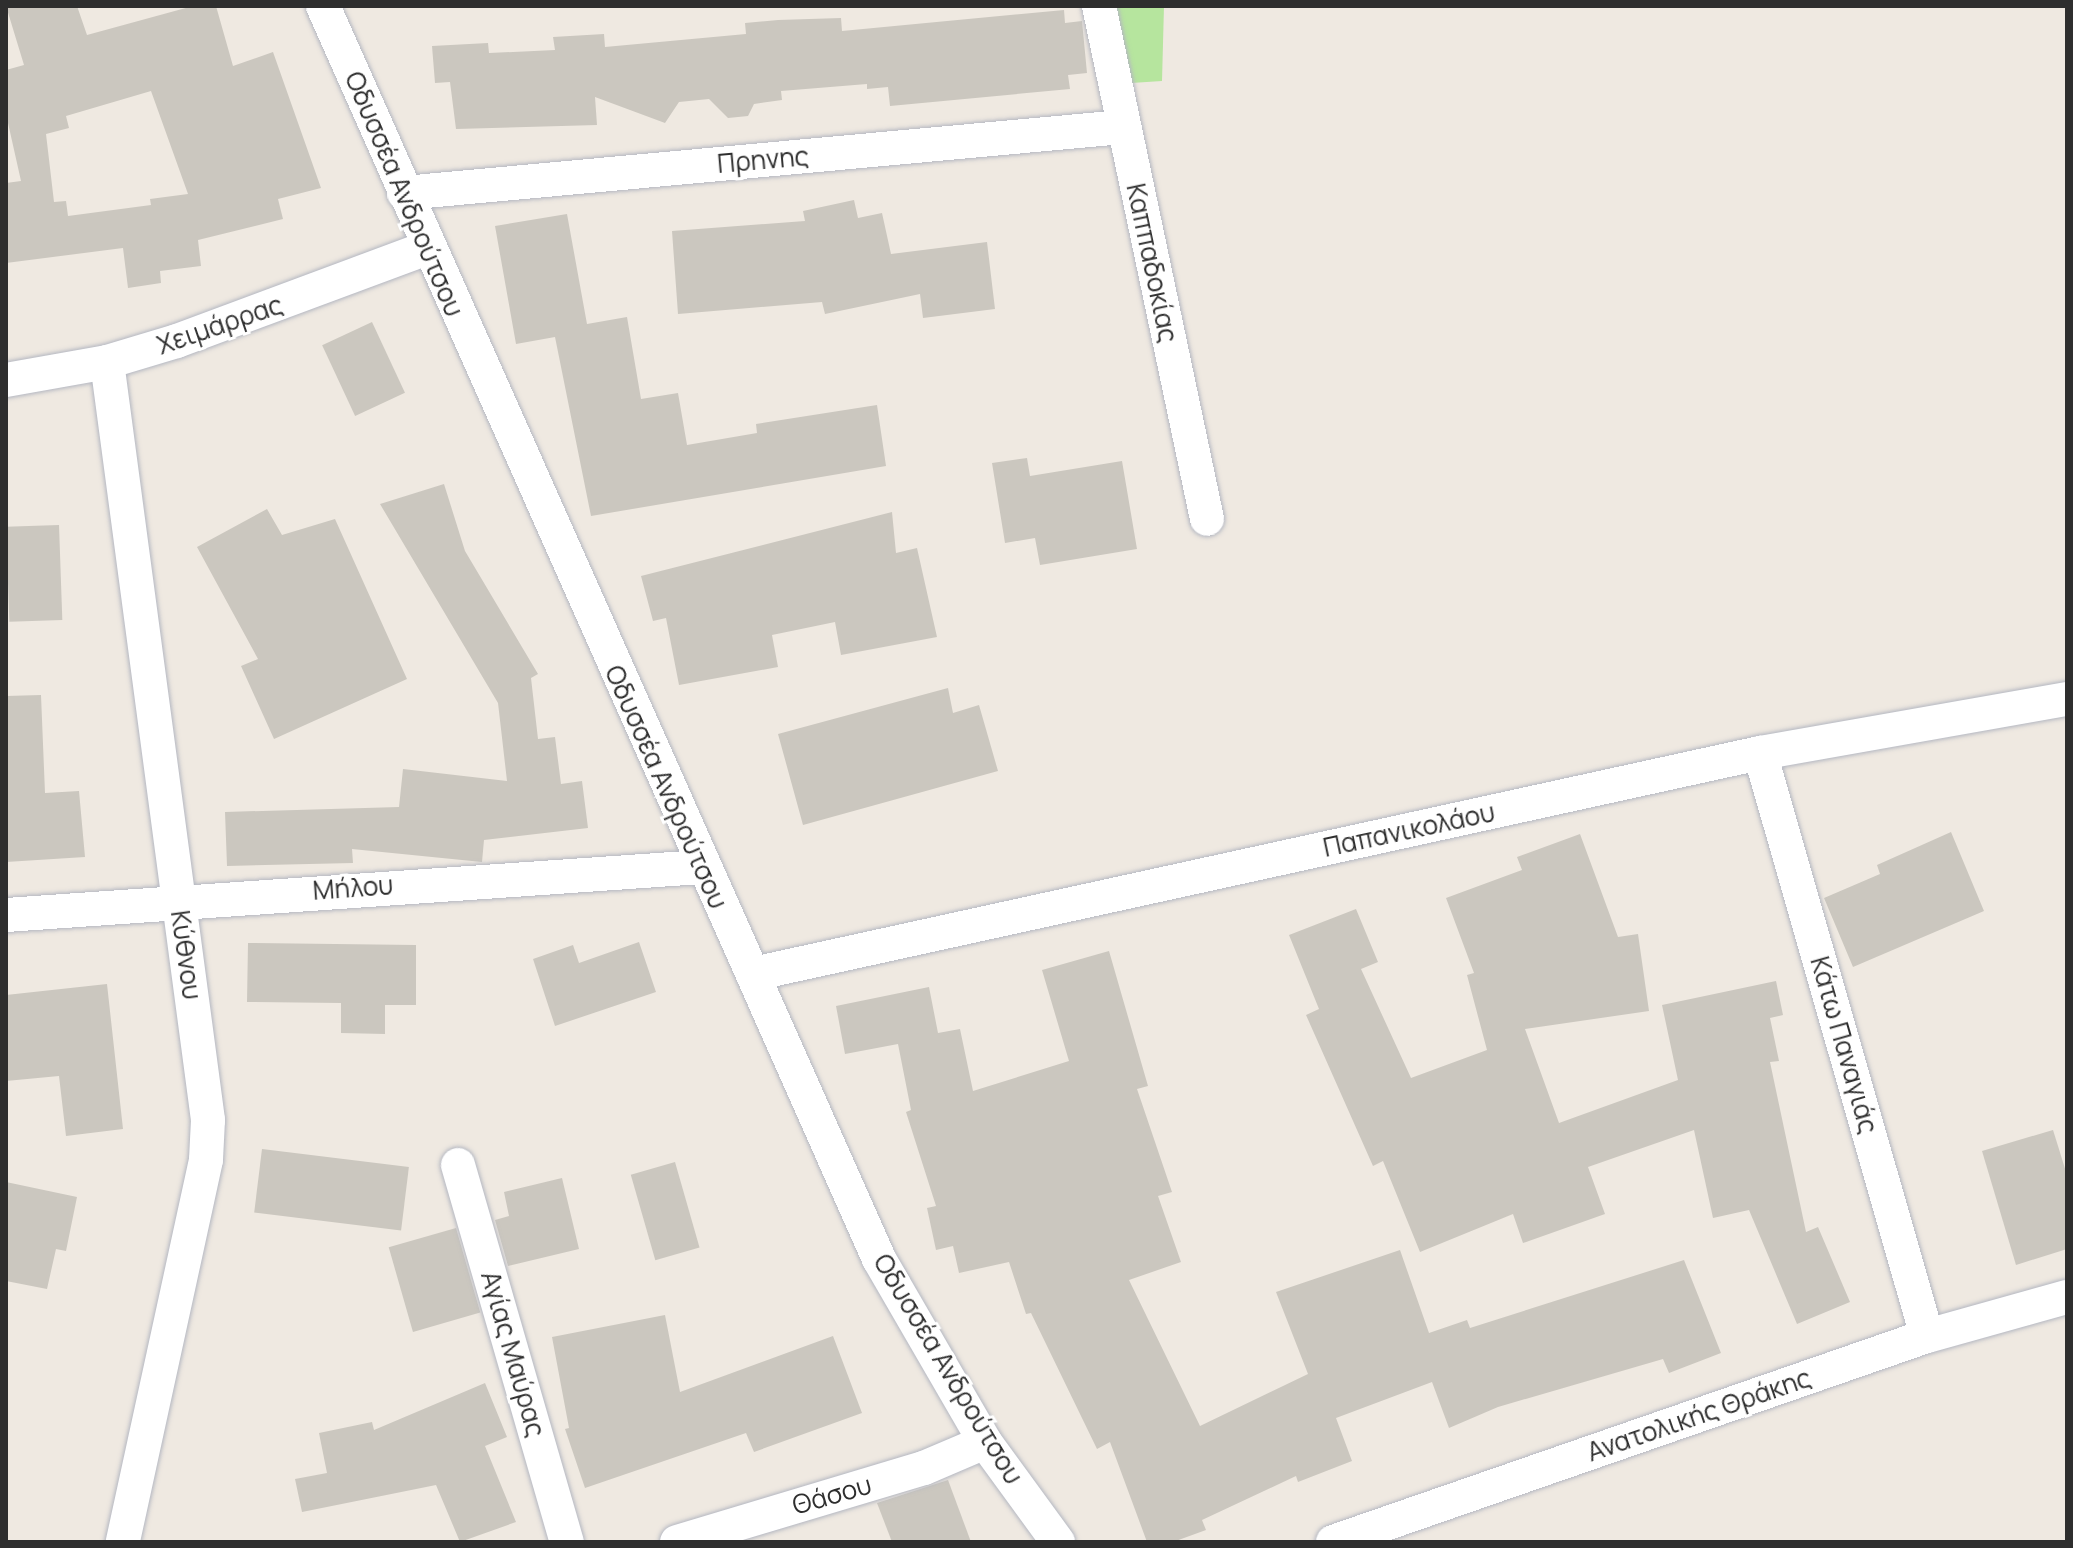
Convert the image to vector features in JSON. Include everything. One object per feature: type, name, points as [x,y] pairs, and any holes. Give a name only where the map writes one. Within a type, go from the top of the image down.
[{"type":"street","name":"Οδυσσέα Ανδρούτσου","points":[[323,6],[701,867],[753,974],[879,1259],[985,1442],[1058,1542]]},
{"type":"street","name":"Καππαδοκίας","points":[[1099,6],[1122,127],[1207,519]]},
{"type":"street","name":"Πρηνης","points":[[404,193],[1122,127]]},
{"type":"street","name":"Χειμάρρας","points":[[6,380],[107,362],[427,248]]},
{"type":"street","name":"Κύθνου","points":[[107,362],[208,1120],[206,1160],[123,1542]]},
{"type":"street","name":"Παπανικολάου","points":[[753,974],[1760,753],[2067,699]]},
{"type":"street","name":"Κάτω Παναγιάς","points":[[1760,753],[1927,1336]]},
{"type":"street","name":"Μήλου","points":[[6,915],[701,867]]},
{"type":"street","name":"Αγίας Μαύρας","points":[[458,1165],[567,1542]]},
{"type":"street","name":"Ανατολικής Θράκης","points":[[1333,1542],[1927,1336],[2067,1297]]},
{"type":"street","name":"Θάσου","points":[[677,1542],[924,1468],[985,1442]]},
{"type":"green space","points":[[1099,6],[1164,6],[1162,81],[1116,84]]},
{"type":"building","points":[[6,6],[77,6],[87,35],[193,6],[216,6],[233,66],[273,52],[321,188],[278,199],[283,219],[198,240],[201,266],[160,271],[161,283],[128,288],[123,248],[6,263],[6,183],[21,181],[6,114],[6,70],[24,65]],"holes":[[[151,91],[188,194],[150,199],[151,205],[68,216],[66,201],[54,202],[46,134],[69,128],[66,116]]]},
{"type":"building","points":[[1064,10],[1065,23],[1082,21],[1087,73],[1068,75],[1070,89],[890,106],[888,87],[867,89],[867,84],[781,91],[782,100],[754,104],[748,116],[728,118],[709,99],[679,102],[665,123],[595,97],[597,125],[456,129],[450,82],[435,83],[432,46],[488,43],[489,53],[555,50],[553,37],[604,34],[605,47],[746,34],[745,23],[778,20],[841,18],[842,31]]},
{"type":"building","points":[[854,200],[858,218],[882,213],[891,254],[987,242],[995,309],[923,318],[920,294],[825,314],[822,302],[678,314],[672,231],[805,221],[803,211]]},
{"type":"building","points":[[567,214],[587,324],[627,317],[641,399],[678,393],[687,445],[757,433],[756,424],[877,405],[886,466],[591,516],[555,337],[516,344],[495,226]]},
{"type":"building","points":[[372,322],[405,393],[355,416],[322,345]]},
{"type":"building","points":[[1027,458],[1030,476],[1122,461],[1137,549],[1040,565],[1035,538],[1005,543],[992,463]]},
{"type":"building","points":[[444,484],[465,551],[538,674],[531,678],[538,739],[555,737],[561,784],[582,781],[588,828],[484,840],[482,862],[352,849],[353,863],[227,866],[225,812],[399,807],[403,769],[507,781],[498,703],[380,504]]},
{"type":"building","points":[[267,509],[282,535],[335,519],[407,679],[274,739],[241,666],[258,659],[197,547]]},
{"type":"building","points":[[892,512],[896,553],[917,548],[937,637],[841,655],[835,622],[772,635],[778,667],[679,685],[666,618],[653,621],[641,576]]},
{"type":"building","points":[[59,525],[62,620],[9,622],[6,527]]},
{"type":"building","points":[[948,688],[953,713],[979,705],[998,771],[803,825],[778,734]]},
{"type":"building","points":[[41,695],[45,793],[79,791],[85,857],[6,862],[6,696]]},
{"type":"building","points":[[1951,832],[1984,911],[1853,967],[1824,898],[1880,874],[1877,865]]},
{"type":"building","points":[[1580,834],[1618,937],[1638,934],[1649,1011],[1525,1029],[1559,1123],[1678,1080],[1662,1005],[1776,981],[1783,1015],[1770,1018],[1779,1061],[1770,1062],[1806,1232],[1818,1227],[1850,1302],[1797,1324],[1749,1210],[1713,1218],[1694,1130],[1588,1167],[1605,1214],[1523,1243],[1513,1214],[1420,1252],[1383,1161],[1373,1166],[1306,1015],[1319,1009],[1289,935],[1356,909],[1378,962],[1361,969],[1411,1078],[1487,1050],[1467,975],[1474,973],[1446,898],[1522,870],[1517,857]]},
{"type":"building","points":[[639,942],[656,992],[555,1026],[533,959],[573,945],[579,963]]},
{"type":"building","points":[[248,943],[416,945],[416,1005],[385,1005],[385,1034],[341,1033],[341,1003],[247,1002]]},
{"type":"building","points":[[1109,951],[1148,1086],[1137,1089],[1172,1192],[1158,1196],[1181,1262],[1129,1280],[1200,1426],[1308,1374],[1276,1292],[1400,1250],[1429,1333],[1467,1320],[1470,1328],[1684,1260],[1721,1353],[1669,1373],[1663,1359],[1498,1407],[1449,1428],[1432,1382],[1336,1418],[1352,1461],[1298,1482],[1296,1476],[1202,1520],[1206,1530],[1173,1542],[1147,1542],[1110,1442],[1097,1449],[1031,1313],[1026,1314],[1009,1262],[959,1273],[953,1246],[936,1250],[927,1208],[936,1206],[906,1112],[911,1110],[898,1044],[845,1054],[836,1006],[929,987],[938,1033],[960,1029],[973,1091],[1069,1061],[1042,970]]},
{"type":"building","points":[[107,984],[123,1129],[66,1136],[59,1076],[6,1081],[6,995]]},
{"type":"building","points":[[2053,1130],[2067,1175],[2067,1249],[2016,1265],[1982,1151]]},
{"type":"building","points":[[262,1149],[409,1167],[401,1231],[254,1213]]},
{"type":"building","points":[[675,1162],[700,1248],[655,1260],[631,1175]]},
{"type":"building","points":[[562,1178],[579,1249],[508,1266],[495,1220],[509,1216],[504,1192]]},
{"type":"building","points":[[6,1182],[77,1197],[66,1251],[56,1249],[47,1289],[6,1281]]},
{"type":"building","points":[[456,1228],[480,1313],[413,1332],[389,1247]]},
{"type":"building","points":[[665,1315],[680,1392],[833,1336],[862,1413],[754,1452],[746,1433],[585,1488],[565,1429],[569,1428],[552,1337]]},
{"type":"building","points":[[485,1383],[507,1437],[485,1446],[516,1522],[460,1542],[436,1485],[302,1512],[295,1479],[327,1473],[319,1433],[372,1422],[374,1430]]},
{"type":"building","points":[[948,1480],[971,1542],[892,1542],[877,1503]]}]
